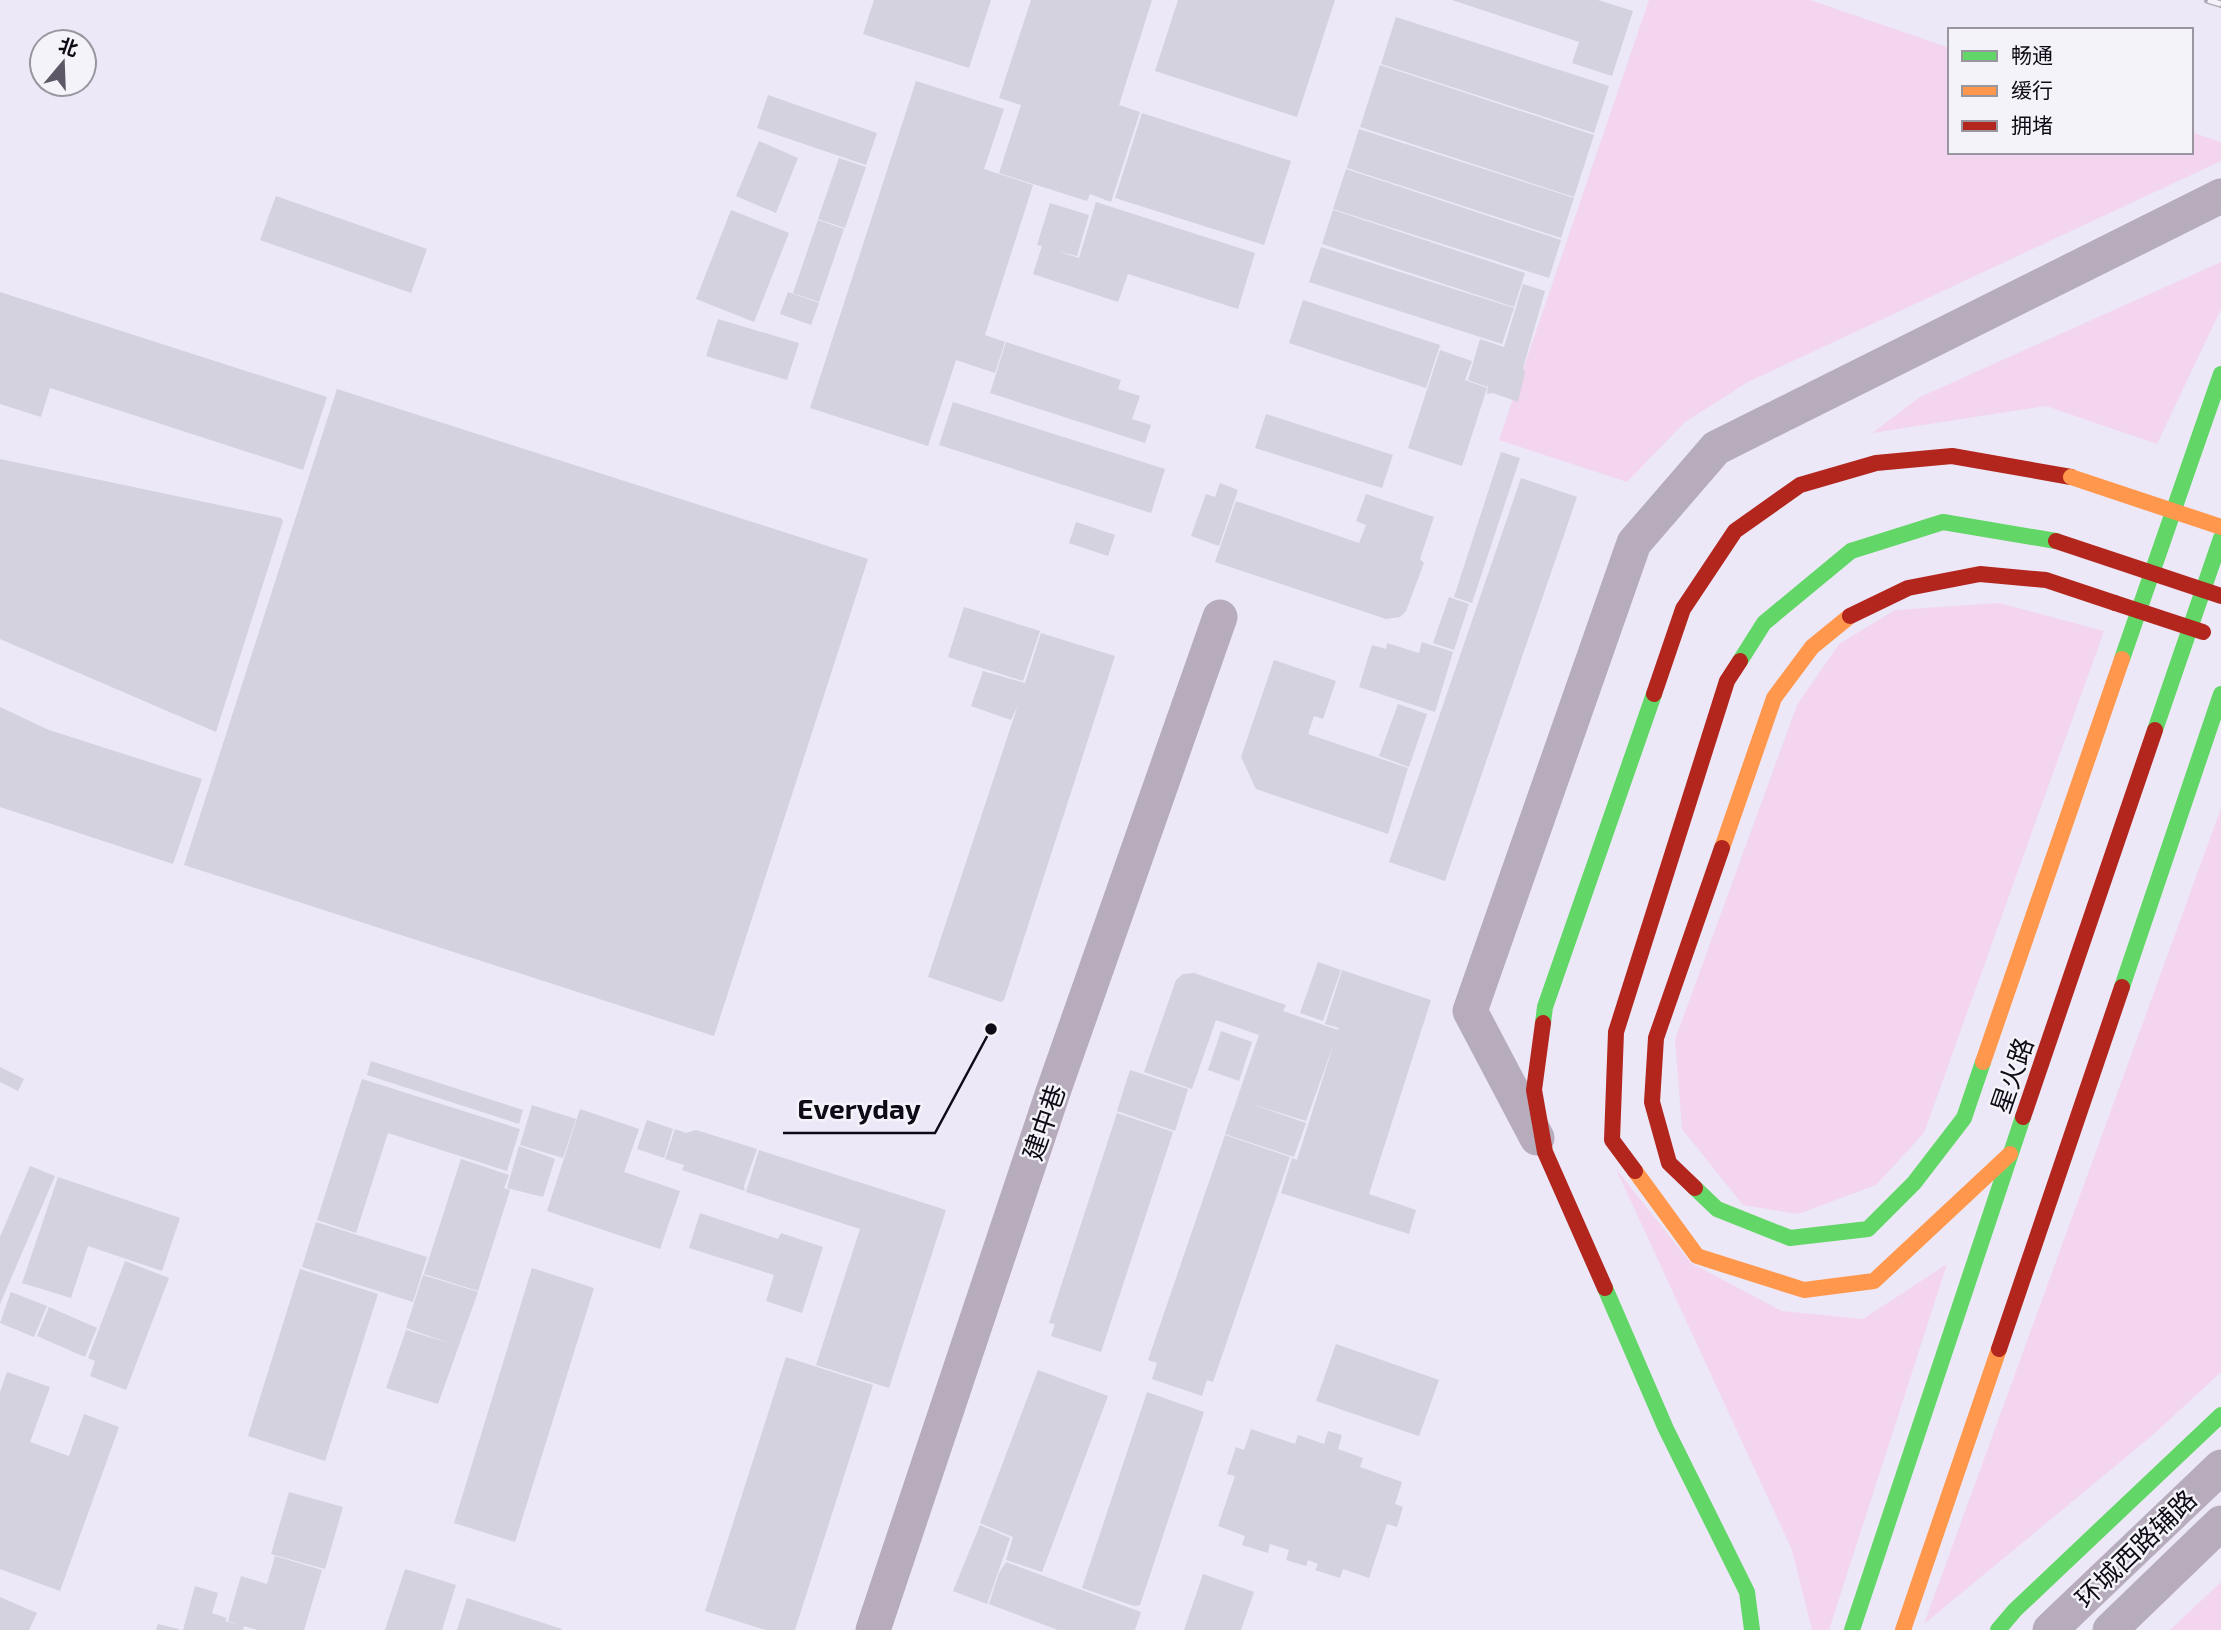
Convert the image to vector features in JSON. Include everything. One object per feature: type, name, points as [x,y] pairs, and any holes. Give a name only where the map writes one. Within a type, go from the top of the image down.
[{"type":"main road","points":[[2221,374],[1964,1118],[1914,1183],[1868,1229],[1790,1238],[1717,1209],[1669,1163],[1652,1101],[1656,1038],[1774,698],[1812,647],[1856,611],[1908,588],[1980,573],[2046,580],[2115,603],[2221,638]]},
{"type":"main road","points":[[1752,1630],[1747,1592],[1666,1429],[1545,1152],[1534,1090],[1545,1007],[1683,609],[1735,531],[1800,485],[1875,463],[1952,456],[2071,477],[2221,527]]},
{"type":"main road","points":[[2010,1154],[1874,1281],[1804,1290],[1697,1256],[1612,1140],[1616,1032],[1727,681],[1764,623],[1851,551],[1943,522],[2056,541],[2221,596]]},
{"type":"main road","name":"星火路","points":[[1852,1630],[2010,1154],[2221,538]]},
{"type":"main road","points":[[1903,1630],[2221,694]]},
{"type":"main road","points":[[1998,1630],[2015,1610],[2221,1415]]},
{"type":"street","points":[[1545,1152],[1470,1011],[1634,543],[1716,448],[2221,196]]},
{"type":"street","name":"建中巷","points":[[873,1630],[1053,1092],[1220,617]]},
{"type":"street","name":"环城西路辅路","points":[[2050,1630],[2221,1467]]},
{"type":"street","points":[[2110,1630],[2221,1523]]},
{"type":"shaded area","points":[[1649,0],[1810,0],[1948,47],[1948,154],[2193,154],[2193,133],[2221,142],[2221,161],[1748,382],[1685,422],[1627,482],[1499,440]]},
{"type":"shaded area","points":[[2221,262],[2221,309],[2157,444],[2046,406],[1872,433],[1920,397]]},
{"type":"shaded area","points":[[1999,603],[2104,631],[1924,1133],[1876,1185],[1798,1214],[1743,1205],[1682,1129],[1675,1040],[1797,705],[1839,644],[1895,610]]},
{"type":"shaded area","points":[[2221,808],[2221,1372],[2154,1434],[1924,1624]]},
{"type":"shaded area","points":[[1616,1169],[1691,1263],[1782,1311],[1863,1319],[1947,1264],[1829,1630],[1812,1630],[1792,1550]]},
{"type":"shaded area","points":[[2221,1582],[2221,1630],[2170,1630]]},
{"type":"building","points":[[874,0],[991,0],[969,68],[863,34]]},
{"type":"building","points":[[1031,0],[1152,0],[1119,105],[1140,112],[1111,202],[1090,194],[1087,201],[999,173],[1021,105],[999,98]]},
{"type":"building","points":[[1178,0],[1335,0],[1297,117],[1155,71]]},
{"type":"building","points":[[1452,0],[1598,0],[1633,11],[1612,76],[1572,63],[1579,42]]},
{"type":"building","points":[[1396,17],[1609,86],[1594,133],[1381,64]]},
{"type":"building","points":[[1380,65],[1594,135],[1574,197],[1360,127]]},
{"type":"building","points":[[916,81],[1004,109],[984,169],[1033,185],[985,335],[1005,342],[995,373],[956,360],[928,446],[810,408]]},
{"type":"building","points":[[768,95],[877,133],[866,165],[757,128]]},
{"type":"building","points":[[1142,113],[1291,161],[1264,245],[1115,198]]},
{"type":"building","points":[[1359,129],[1574,198],[1561,238],[1347,168]]},
{"type":"building","points":[[759,141],[798,158],[776,213],[736,196]]},
{"type":"building","points":[[839,158],[866,167],[845,228],[818,219]]},
{"type":"building","points":[[1346,169],[1561,240],[1549,278],[1333,209]]},
{"type":"building","points":[[276,196],[427,249],[411,293],[260,240]]},
{"type":"building","points":[[1096,202],[1255,253],[1238,309],[1128,274],[1118,302],[1033,274],[1042,246],[1037,245],[1050,203],[1089,215],[1077,256],[1057,251],[1079,258]]},
{"type":"building","points":[[731,210],[789,233],[754,322],[696,299]]},
{"type":"building","points":[[1333,210],[1525,273],[1514,307],[1322,244]]},
{"type":"building","points":[[818,220],[844,229],[819,302],[793,293]]},
{"type":"building","points":[[1321,247],[1514,308],[1502,344],[1309,282]]},
{"type":"building","points":[[1523,284],[1545,291],[1523,368],[1525,373],[1518,402],[1493,393],[1487,394],[1488,384],[1487,387],[1468,380],[1480,339],[1504,347]]},
{"type":"building","points":[[0,292],[327,397],[303,470],[50,388],[41,417],[0,404]]},
{"type":"building","points":[[788,292],[819,303],[811,325],[780,314]]},
{"type":"building","points":[[1303,300],[1440,345],[1426,388],[1289,343]]},
{"type":"building","points":[[718,319],[799,343],[787,380],[706,356]]},
{"type":"building","points":[[1006,342],[1121,380],[1118,389],[1140,396],[1132,419],[1151,425],[1145,443],[990,393]]},
{"type":"building","points":[[1440,350],[1472,361],[1465,380],[1487,388],[1462,466],[1408,448]]},
{"type":"building","points":[[337,389],[868,559],[714,1036],[184,865]]},
{"type":"building","points":[[953,402],[1165,469],[1151,513],[939,445]]},
{"type":"building","points":[[1266,414],[1393,455],[1382,488],[1255,448]]},
{"type":"building","points":[[1501,452],[1520,458],[1472,603],[1454,597]]},
{"type":"building","points":[[0,459],[281,518],[283,521],[216,732],[0,639]]},
{"type":"building","points":[[1521,478],[1577,497],[1445,881],[1389,862]]},
{"type":"building","points":[[1220,483],[1238,490],[1219,546],[1191,536],[1206,494],[1215,497]]},
{"type":"building","points":[[1366,494],[1434,517],[1420,559],[1424,563],[1406,611],[1400,617],[1386,619],[1215,562],[1236,501],[1359,543],[1366,525],[1356,521]]},
{"type":"building","points":[[1076,522],[1115,535],[1108,556],[1069,543]]},
{"type":"building","points":[[1449,597],[1469,604],[1454,650],[1433,643]]},
{"type":"building","points":[[964,607],[1040,631],[1023,681],[948,657]]},
{"type":"building","points":[[1041,633],[1115,656],[1004,1000],[1001,1002],[928,977],[1018,705],[1011,720],[971,706],[983,671],[1025,683]]},
{"type":"building","points":[[1422,642],[1453,652],[1435,712],[1359,687],[1372,645],[1386,649],[1387,643],[1419,653]]},
{"type":"building","points":[[1274,660],[1336,681],[1323,719],[1314,716],[1308,734],[1408,768],[1388,834],[1256,789],[1241,757]]},
{"type":"building","points":[[1398,704],[1427,714],[1409,767],[1379,756]]},
{"type":"building","points":[[0,707],[49,730],[202,779],[173,864],[0,807]]},
{"type":"building","points":[[1318,962],[1341,970],[1323,1021],[1300,1013]]},
{"type":"building","points":[[1342,970],[1431,1000],[1369,1194],[1416,1210],[1409,1234],[1281,1193],[1292,1158],[1297,1160],[1334,1043],[1306,1121],[1248,1103],[1306,1123],[1294,1157],[1225,1134],[1259,1035],[1216,1020],[1192,1089],[1144,1072],[1176,980],[1183,974],[1194,973],[1286,1005],[1283,1011],[1338,1030],[1339,1028],[1325,1024]]},
{"type":"building","points":[[1221,1031],[1252,1042],[1239,1081],[1208,1070]]},
{"type":"building","points":[[371,1061],[523,1110],[519,1124],[367,1075]]},
{"type":"building","points":[[0,1067],[24,1079],[18,1091],[0,1082]]},
{"type":"building","points":[[1130,1070],[1188,1089],[1175,1131],[1117,1111]]},
{"type":"building","points":[[362,1079],[520,1129],[507,1171],[388,1133],[356,1233],[317,1220]]},
{"type":"building","points":[[532,1105],[576,1119],[563,1158],[520,1145]]},
{"type":"building","points":[[580,1109],[639,1129],[624,1172],[680,1191],[660,1249],[547,1211]]},
{"type":"building","points":[[1117,1113],[1173,1132],[1101,1352],[1051,1336],[1055,1324],[1049,1323]]},
{"type":"building","points":[[647,1120],[673,1129],[664,1158],[637,1149]]},
{"type":"building","points":[[675,1129],[686,1133],[696,1130],[757,1149],[744,1186],[745,1191],[682,1170],[684,1165],[665,1159]]},
{"type":"building","points":[[1225,1135],[1290,1157],[1213,1382],[1207,1380],[1202,1396],[1152,1379],[1157,1363],[1148,1360]]},
{"type":"building","points":[[519,1146],[555,1159],[543,1197],[507,1188]]},
{"type":"building","points":[[759,1150],[946,1210],[889,1388],[816,1365],[860,1229],[746,1192]]},
{"type":"building","points":[[461,1159],[509,1175],[504,1188],[510,1190],[478,1291],[424,1274]]},
{"type":"building","points":[[30,1166],[55,1176],[0,1304],[0,1237]]},
{"type":"building","points":[[58,1177],[180,1218],[162,1271],[88,1246],[71,1298],[22,1283]]},
{"type":"building","points":[[700,1213],[778,1239],[781,1233],[823,1247],[802,1313],[766,1301],[774,1275],[689,1248]]},
{"type":"building","points":[[316,1222],[427,1257],[413,1302],[302,1267]]},
{"type":"building","points":[[125,1261],[169,1278],[126,1390],[90,1376],[95,1361],[88,1358]]},
{"type":"building","points":[[532,1268],[594,1288],[515,1542],[454,1523]]},
{"type":"building","points":[[300,1269],[378,1294],[325,1461],[248,1436]]},
{"type":"building","points":[[423,1275],[478,1292],[438,1404],[386,1388],[406,1330],[452,1344],[406,1328]]},
{"type":"building","points":[[11,1292],[47,1306],[34,1337],[0,1323]]},
{"type":"building","points":[[49,1307],[97,1328],[85,1357],[37,1336]]},
{"type":"building","points":[[1336,1344],[1439,1380],[1419,1436],[1316,1401]]},
{"type":"building","points":[[786,1357],[873,1385],[795,1630],[766,1630],[705,1611]]},
{"type":"building","points":[[1038,1370],[1108,1396],[1042,1572],[1006,1560],[1013,1537],[980,1523]]},
{"type":"building","points":[[7,1372],[50,1387],[30,1442],[69,1456],[84,1414],[119,1427],[60,1591],[0,1569],[0,1392]]},
{"type":"building","points":[[1147,1392],[1204,1412],[1140,1605],[1134,1606],[1082,1588]]},
{"type":"building","points":[[1251,1429],[1295,1444],[1298,1435],[1324,1444],[1328,1431],[1342,1435],[1338,1449],[1363,1458],[1360,1467],[1402,1482],[1395,1504],[1403,1507],[1397,1527],[1387,1524],[1369,1578],[1343,1569],[1340,1578],[1315,1570],[1318,1564],[1308,1560],[1306,1566],[1286,1560],[1289,1550],[1270,1544],[1268,1553],[1242,1545],[1245,1536],[1218,1526],[1235,1476],[1227,1474],[1236,1447],[1244,1450]]},
{"type":"building","points":[[289,1492],[343,1507],[325,1569],[271,1554]]},
{"type":"building","points":[[980,1525],[1010,1538],[987,1604],[953,1591]]},
{"type":"building","points":[[275,1556],[322,1570],[304,1630],[258,1630],[244,1626],[243,1630],[183,1630],[195,1586],[218,1593],[212,1613],[227,1618],[225,1621],[240,1625],[228,1621],[241,1576],[267,1584]]},
{"type":"building","points":[[1006,1562],[1141,1612],[1135,1630],[1058,1630],[989,1604],[999,1573]]},
{"type":"building","points":[[405,1569],[456,1585],[442,1630],[385,1630]]},
{"type":"building","points":[[1203,1574],[1254,1592],[1241,1630],[1184,1630]]},
{"type":"building","points":[[0,1597],[37,1613],[29,1630],[0,1630]]},
{"type":"building","points":[[467,1598],[562,1629],[562,1630],[457,1630]]},
{"type":"building","points":[[158,1624],[179,1629],[179,1630],[156,1630]]},
{"type":"railway","points":[[2208,0],[2221,4]]},
{"type":"traffic: fast","points":[[2122,659],[2221,374]]},
{"type":"traffic: fast","points":[[1740,661],[1764,623],[1851,551],[1943,522],[2056,541]]},
{"type":"traffic: fast","points":[[2155,730],[2221,538]]},
{"type":"traffic: fast","points":[[1543,1023],[1545,1007],[1654,694]]},
{"type":"traffic: fast","points":[[2122,987],[2221,694]]},
{"type":"traffic: fast","points":[[1695,1188],[1717,1209],[1790,1238],[1868,1229],[1914,1183],[1964,1118],[1983,1062]]},
{"type":"traffic: fast","points":[[1852,1630],[2023,1117]]},
{"type":"traffic: fast","points":[[1605,1288],[1666,1429],[1747,1592],[1752,1630]]},
{"type":"traffic: fast","points":[[1998,1630],[2015,1610],[2221,1415]]},
{"type":"traffic: slow","points":[[2071,477],[2221,527]]},
{"type":"traffic: slow","points":[[1722,848],[1774,698],[1812,647],[1850,616]]},
{"type":"traffic: slow","points":[[1983,1062],[2122,659]]},
{"type":"traffic: slow","points":[[1635,1171],[1697,1256],[1804,1290],[1874,1281],[2010,1154]]},
{"type":"traffic: slow","points":[[1903,1630],[1999,1349]]},
{"type":"traffic: jam","points":[[1654,694],[1683,609],[1735,531],[1800,485],[1876,463],[1952,456],[2071,477]]},
{"type":"traffic: jam","points":[[2056,541],[2221,596]]},
{"type":"traffic: jam","points":[[1850,616],[1908,588],[1980,574],[2046,580],[2115,603]]},
{"type":"traffic: jam","points":[[2115,603],[2203,632]]},
{"type":"traffic: jam","points":[[1635,1171],[1612,1140],[1616,1032],[1727,681],[1740,661]]},
{"type":"traffic: jam","points":[[2023,1117],[2155,730]]},
{"type":"traffic: jam","points":[[1695,1188],[1669,1163],[1652,1102],[1656,1038],[1722,848]]},
{"type":"traffic: jam","points":[[1999,1349],[2122,987]]},
{"type":"traffic: jam","points":[[1543,1023],[1534,1090],[1545,1152],[1605,1288]]},
{"type":"place","name":"Everyday","points":[[991,1029]]}]
